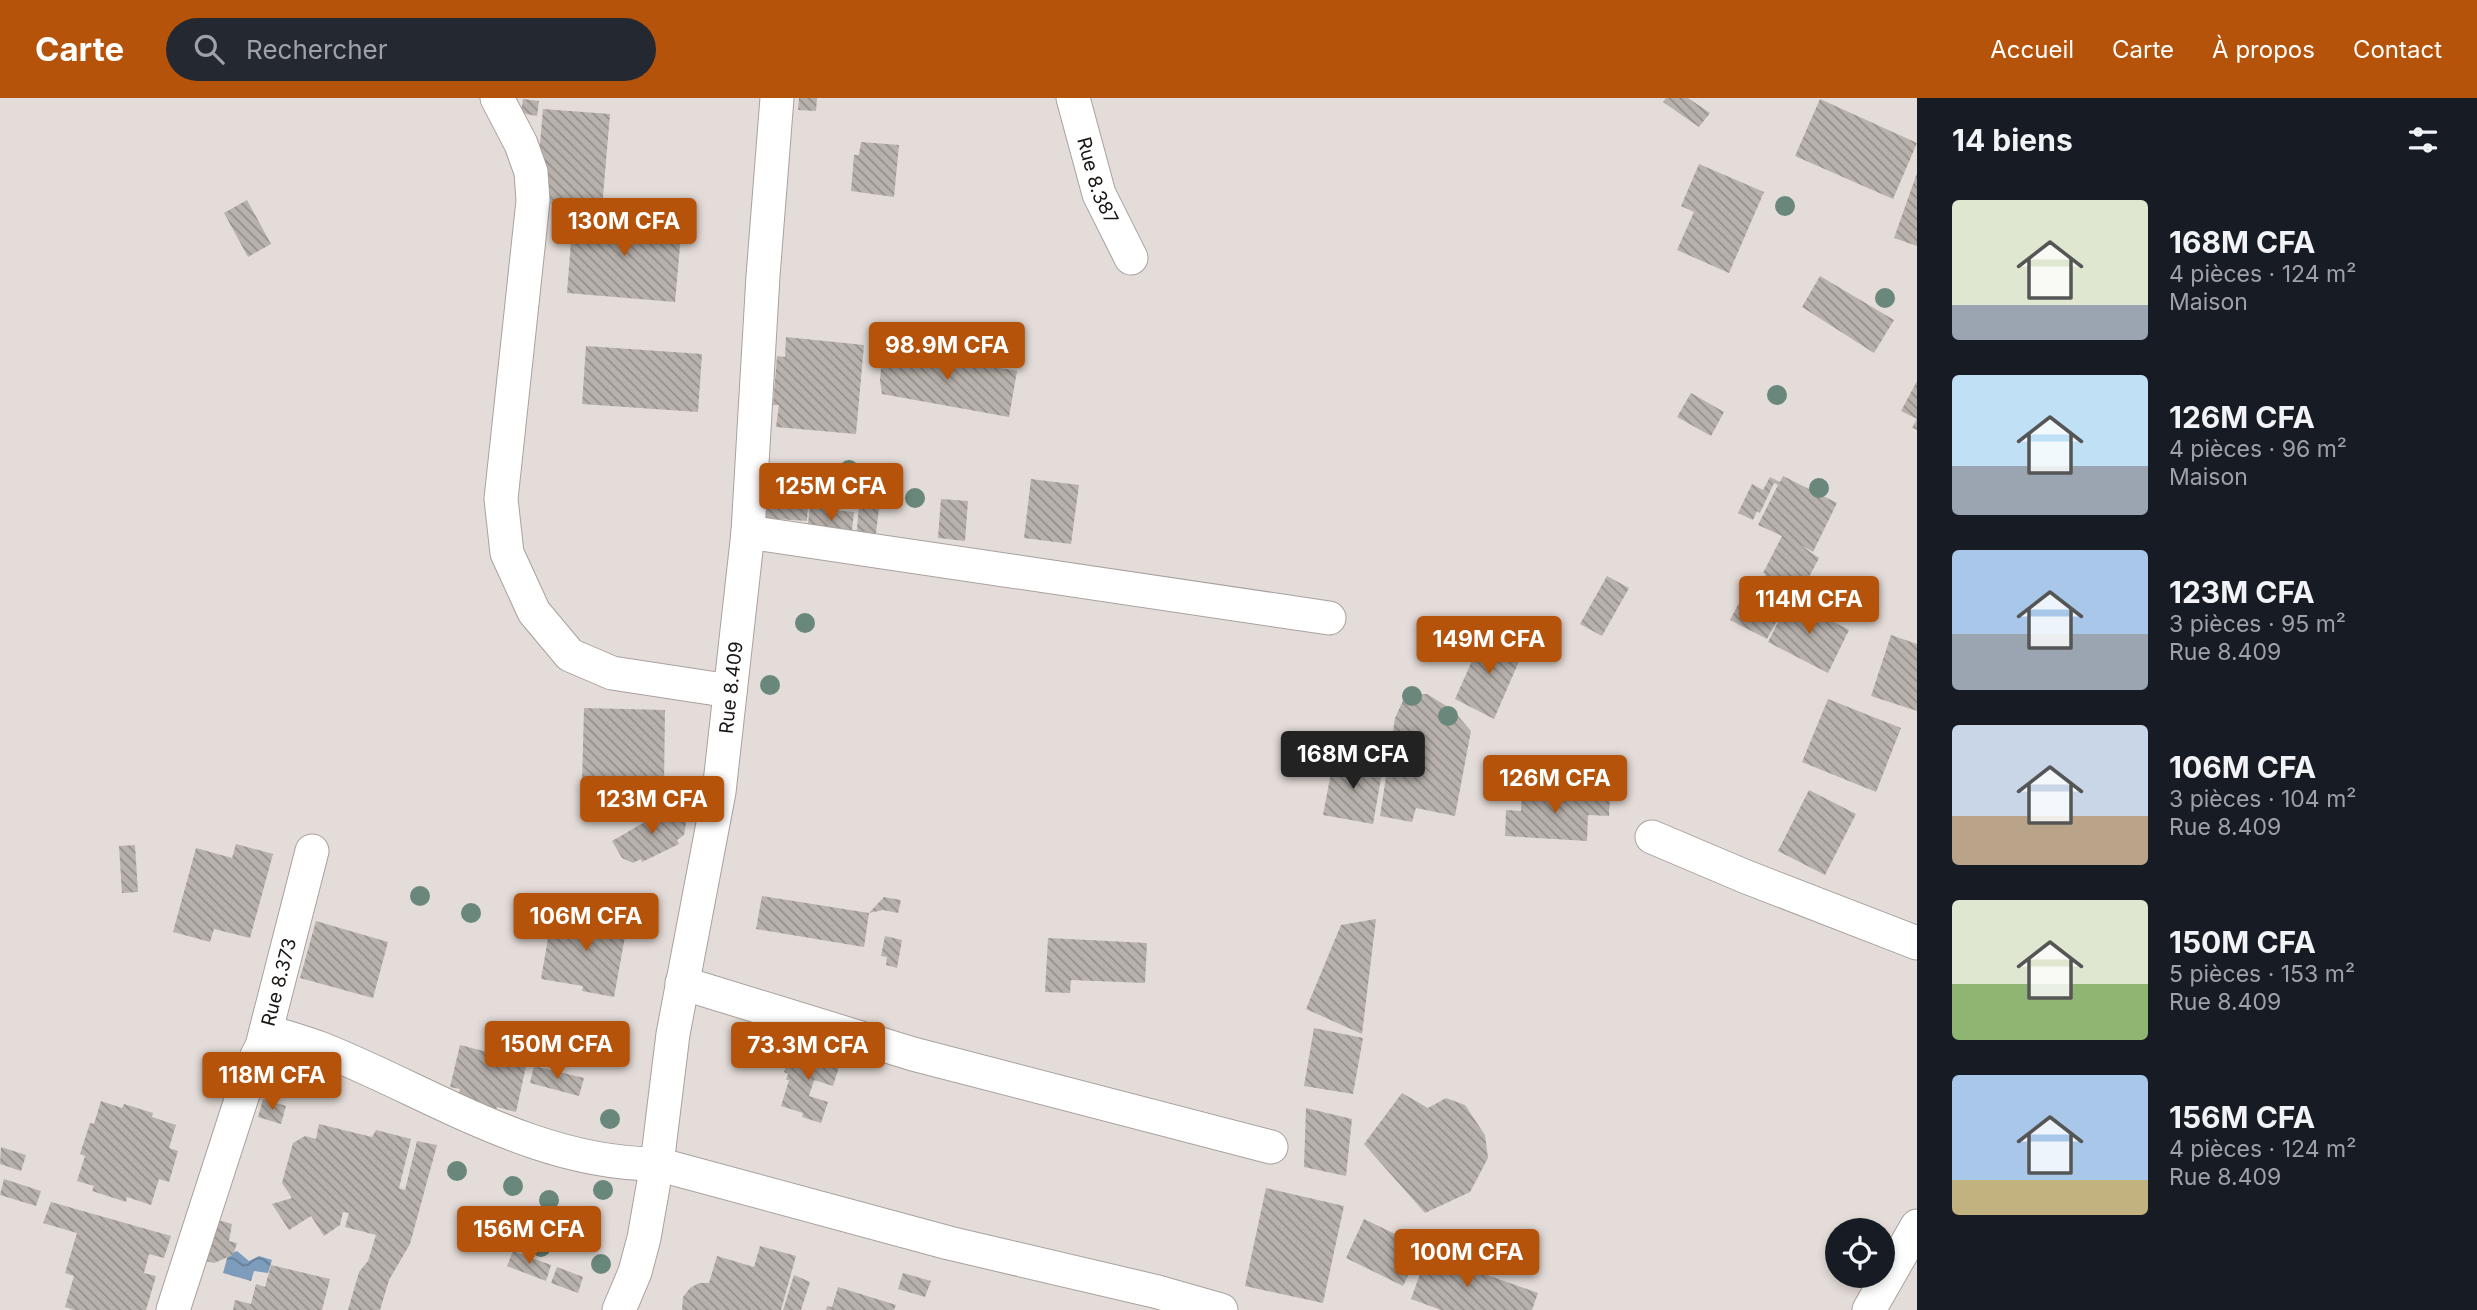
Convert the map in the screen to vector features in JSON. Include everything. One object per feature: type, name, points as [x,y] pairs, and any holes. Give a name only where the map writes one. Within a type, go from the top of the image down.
[{"type":"street","points":[[497,98],[521,144],[531,172],[533,201],[501,499],[507,553],[534,612],[570,655],[612,673],[730,691]]},
{"type":"street","name":"Rue 8.409","points":[[619,1310],[635,1272],[644,1238],[657,1164],[673,1034],[719,792],[748,532],[763,276],[777,98]]},
{"type":"street","name":"Rue 8.387","points":[[1073,98],[1099,194],[1131,258]]},
{"type":"street","points":[[748,532],[1329,618]]},
{"type":"street","points":[[1652,837],[1917,943]]},
{"type":"street","name":"Rue 8.373","points":[[173,1310],[252,1066],[262,1046],[312,851]]},
{"type":"street","points":[[682,983],[913,1054],[1271,1147]]},
{"type":"street","points":[[266,1031],[322,1049],[442,1104],[549,1148],[624,1164],[657,1164],[949,1242],[1158,1292],[1221,1310]]},
{"type":"street","points":[[1869,1310],[1917,1226]]},
{"type":"water","points":[[237,1251],[249,1261],[259,1256],[272,1260],[268,1273],[254,1271],[251,1281],[223,1273],[228,1255]]},
{"type":"building","points":[[799,98],[817,98],[816,111],[798,110]]},
{"type":"building","points":[[1666,98],[1688,98],[1710,113],[1699,127],[1663,102]]},
{"type":"building","points":[[523,99],[539,101],[537,116],[521,113]]},
{"type":"building","points":[[1820,99],[1917,143],[1893,199],[1795,156]]},
{"type":"building","points":[[543,109],[610,114],[602,208],[535,203]]},
{"type":"building","points":[[861,142],[899,145],[894,197],[851,191],[854,155],[859,155]]},
{"type":"building","points":[[1699,164],[1764,192],[1729,273],[1677,250],[1694,212],[1681,206]]},
{"type":"building","points":[[1917,173],[1917,246],[1894,238]]},
{"type":"building","points":[[247,200],[271,244],[248,257],[224,213]]},
{"type":"building","points":[[573,215],[682,224],[675,302],[567,293]]},
{"type":"building","points":[[1820,276],[1894,320],[1874,353],[1802,307]]},
{"type":"building","points":[[884,334],[890,348],[1017,371],[1009,417],[882,394],[880,380]]},
{"type":"building","points":[[786,337],[864,345],[856,434],[776,427],[779,405],[773,405],[777,356],[785,357]]},
{"type":"building","points":[[586,346],[702,354],[698,412],[582,404]]},
{"type":"building","points":[[1917,381],[1917,419],[1901,411]]},
{"type":"building","points":[[1691,393],[1724,412],[1711,436],[1677,417]]},
{"type":"building","points":[[1783,476],[1837,503],[1813,552],[1800,545],[1819,558],[1797,600],[1790,596],[1767,639],[1730,620],[1748,586],[1757,591],[1782,536],[1758,525],[1778,485],[1774,483],[1760,513],[1757,511],[1753,520],[1738,513],[1752,484],[1763,490],[1770,477],[1780,482]]},
{"type":"building","points":[[1031,479],[1079,485],[1071,544],[1024,538]]},
{"type":"building","points":[[755,486],[809,489],[807,521],[777,519],[776,531],[752,507]]},
{"type":"building","points":[[941,499],[968,501],[965,541],[938,538]]},
{"type":"building","points":[[859,507],[879,509],[875,541],[856,538]]},
{"type":"building","points":[[810,508],[854,512],[851,540],[807,530]]},
{"type":"building","points":[[1607,576],[1629,588],[1602,636],[1580,624]]},
{"type":"building","points":[[1790,599],[1849,630],[1828,673],[1768,642]]},
{"type":"building","points":[[1485,632],[1523,652],[1494,719],[1455,699]]},
{"type":"building","points":[[1891,635],[1917,644],[1917,711],[1871,696]]},
{"type":"building","points":[[1406,694],[1427,694],[1453,710],[1471,731],[1455,816],[1416,808],[1412,822],[1380,816],[1395,718]]},
{"type":"building","points":[[1828,699],[1901,728],[1876,792],[1802,762]]},
{"type":"building","points":[[584,708],[665,710],[664,782],[602,820],[582,784]]},
{"type":"building","points":[[1334,757],[1383,767],[1373,824],[1323,815]]},
{"type":"building","points":[[1522,789],[1610,795],[1609,816],[1588,815],[1587,841],[1505,836],[1506,810],[1521,811]]},
{"type":"building","points":[[1809,790],[1856,814],[1825,875],[1778,851]]},
{"type":"building","points":[[676,804],[686,823],[684,835],[677,840],[679,844],[642,862],[641,859],[633,863],[622,858],[612,841]]},
{"type":"building","points":[[236,844],[273,854],[250,938],[214,929],[210,942],[173,932],[196,848],[232,858]]},
{"type":"building","points":[[135,845],[138,892],[122,893],[119,846]]},
{"type":"building","points":[[762,896],[869,913],[864,947],[756,929]]},
{"type":"building","points":[[884,897],[901,900],[898,913],[883,910],[869,913]]},
{"type":"building","points":[[590,913],[628,920],[614,997],[582,991],[583,986],[541,979],[552,915],[588,922]]},
{"type":"building","points":[[1376,919],[1362,1034],[1306,1009],[1341,925]]},
{"type":"building","points":[[316,921],[388,942],[373,998],[300,978]]},
{"type":"building","points":[[885,936],[902,940],[897,968],[886,965],[887,957],[881,956]]},
{"type":"building","points":[[1048,938],[1147,943],[1145,983],[1071,980],[1070,993],[1045,992]]},
{"type":"building","points":[[1314,1028],[1363,1038],[1353,1094],[1304,1086]]},
{"type":"building","points":[[460,1045],[527,1062],[516,1112],[497,1107],[496,1111],[457,1102],[460,1089],[450,1087]]},
{"type":"building","points":[[807,1047],[835,1057],[833,1062],[840,1064],[833,1086],[814,1080],[809,1096],[828,1102],[821,1123],[802,1117],[803,1113],[781,1106],[789,1080],[786,1080],[788,1074],[784,1072],[791,1050],[805,1054]]},
{"type":"building","points":[[534,1066],[584,1078],[579,1096],[530,1083]]},
{"type":"building","points":[[1402,1093],[1428,1108],[1446,1098],[1465,1105],[1485,1135],[1488,1158],[1470,1192],[1425,1213],[1364,1144]]},
{"type":"building","points":[[263,1099],[286,1106],[281,1124],[258,1117]]},
{"type":"building","points":[[101,1101],[122,1108],[124,1104],[153,1113],[152,1117],[176,1125],[169,1148],[178,1151],[169,1182],[159,1179],[151,1205],[127,1197],[126,1202],[92,1191],[94,1186],[77,1181],[85,1156],[80,1154],[90,1123],[94,1124]]},
{"type":"building","points":[[1306,1108],[1352,1119],[1346,1176],[1304,1167]]},
{"type":"building","points":[[319,1124],[372,1137],[376,1130],[411,1139],[399,1188],[405,1190],[417,1141],[437,1145],[410,1244],[389,1280],[380,1310],[348,1310],[359,1272],[368,1261],[376,1235],[345,1227],[349,1213],[343,1212],[340,1225],[324,1236],[311,1216],[289,1230],[272,1204],[292,1198],[282,1183],[293,1143],[305,1136],[316,1139]]},
{"type":"building","points":[[1,1147],[26,1155],[21,1171],[0,1164]]},
{"type":"building","points":[[4,1179],[41,1191],[36,1206],[0,1195]]},
{"type":"building","points":[[1266,1188],[1344,1206],[1323,1303],[1245,1286]]},
{"type":"building","points":[[51,1202],[171,1236],[164,1258],[149,1254],[144,1273],[156,1276],[146,1310],[74,1310],[65,1307],[74,1276],[65,1273],[77,1233],[43,1223]]},
{"type":"building","points":[[1364,1219],[1422,1247],[1403,1286],[1346,1258]]},
{"type":"building","points":[[218,1220],[232,1224],[229,1241],[237,1243],[233,1255],[214,1263],[205,1261]]},
{"type":"building","points":[[760,1246],[796,1256],[781,1310],[682,1310],[683,1297],[690,1288],[699,1283],[709,1283],[717,1256],[754,1267]]},
{"type":"building","points":[[513,1251],[551,1265],[546,1281],[507,1266]]},
{"type":"building","points":[[1427,1254],[1538,1293],[1532,1310],[1441,1310],[1411,1299]]},
{"type":"building","points":[[271,1265],[330,1279],[322,1310],[233,1310],[235,1300],[251,1304],[256,1284],[265,1287]]},
{"type":"building","points":[[557,1267],[583,1277],[578,1293],[551,1283]]},
{"type":"building","points":[[903,1273],[931,1281],[925,1297],[898,1289]]},
{"type":"building","points":[[794,1275],[810,1282],[801,1310],[783,1310]]},
{"type":"building","points":[[838,1287],[896,1305],[894,1310],[826,1310],[827,1306],[832,1307]]}]
